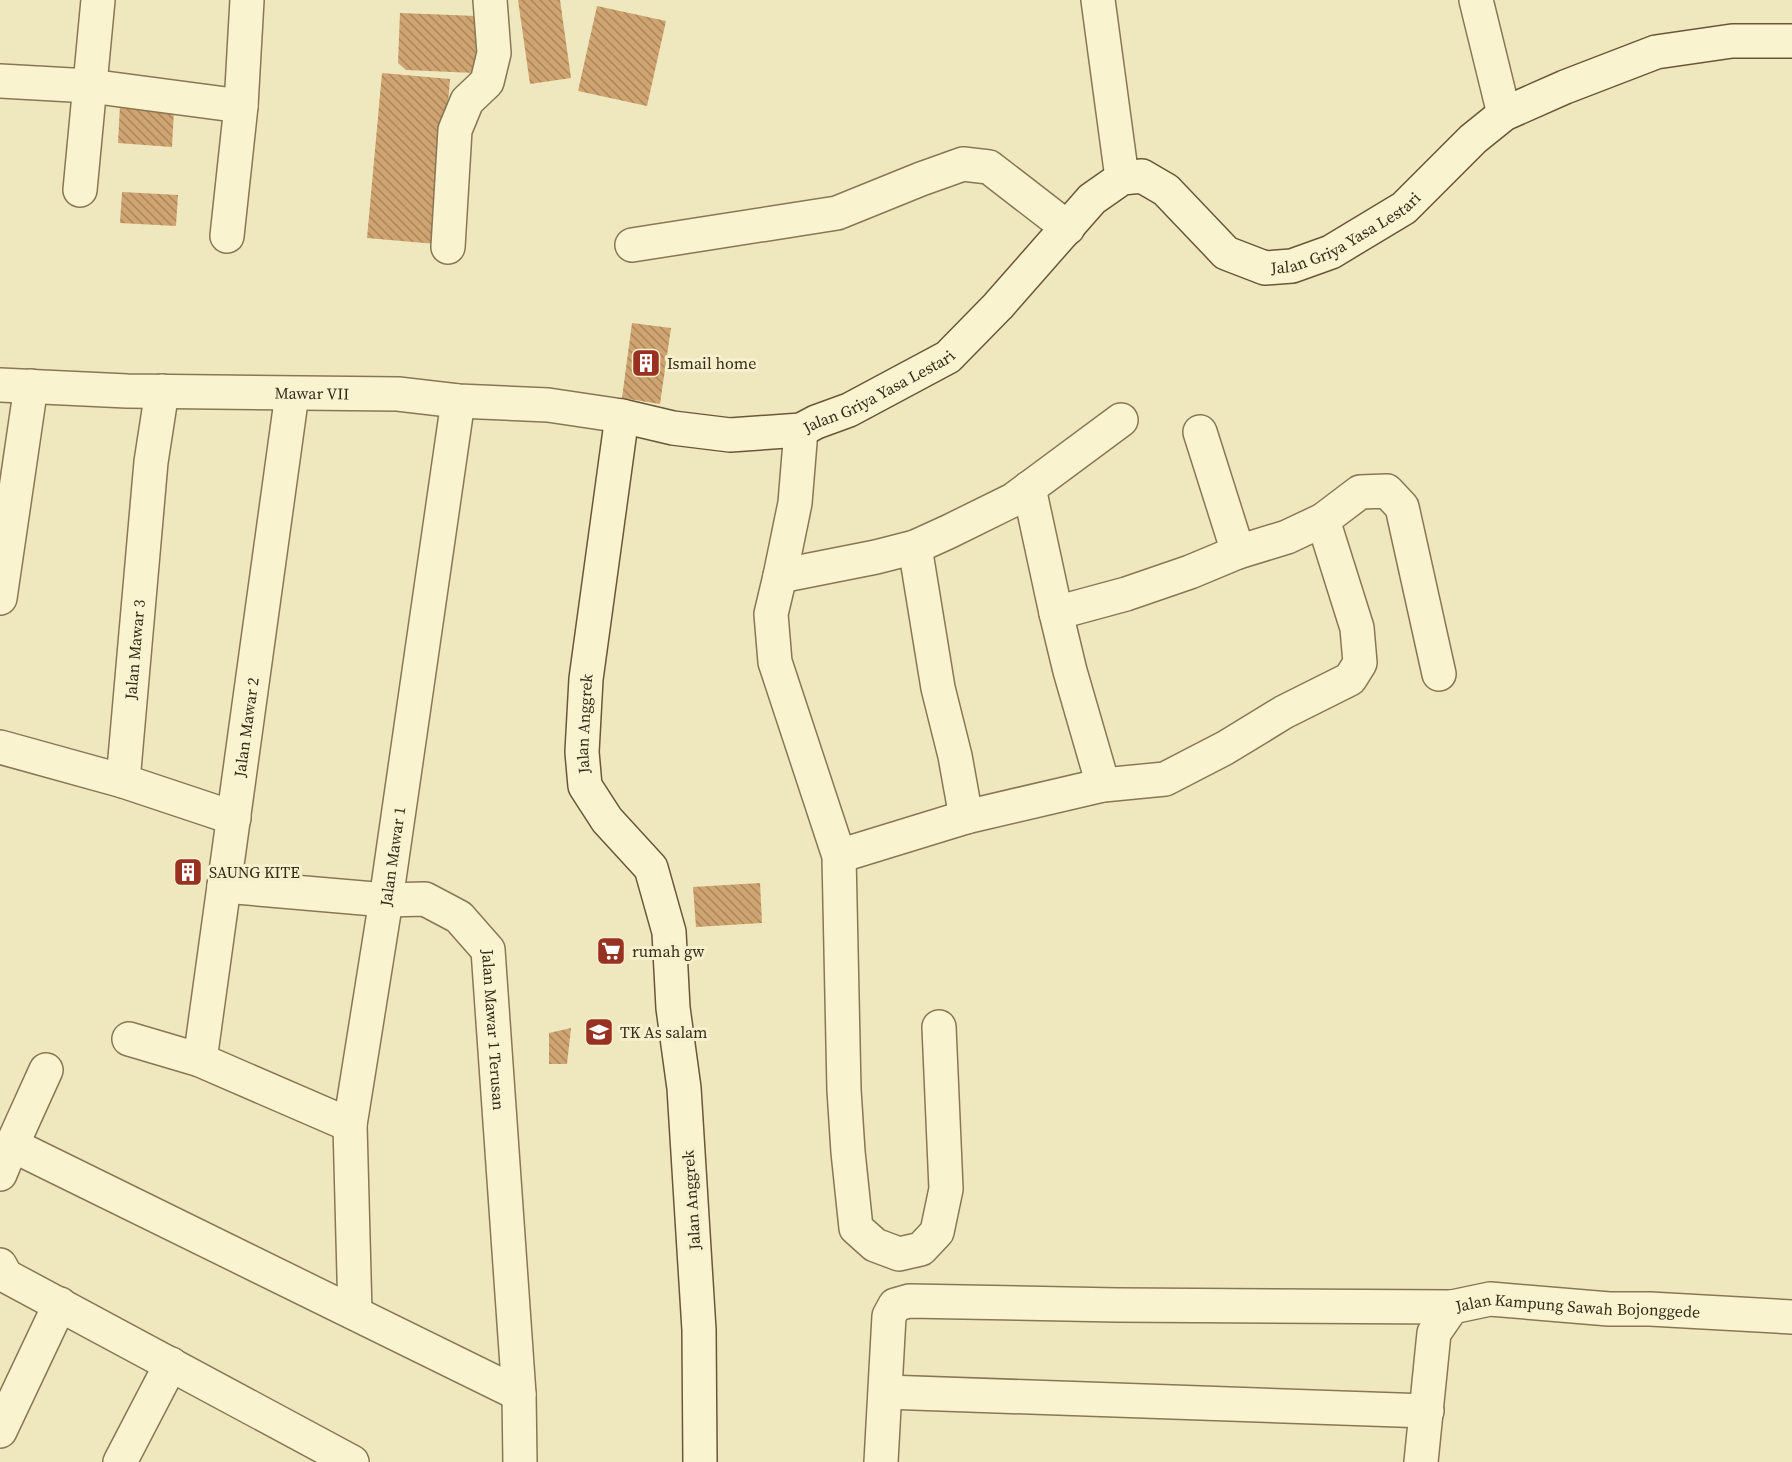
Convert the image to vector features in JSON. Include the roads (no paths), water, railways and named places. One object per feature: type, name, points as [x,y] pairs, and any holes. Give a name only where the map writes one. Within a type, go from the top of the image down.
[{"type":"street","points":[[81,190],[99,0]]},
{"type":"street","points":[[227,236],[241,106],[247,0]]},
{"type":"street","points":[[448,247],[455,130],[467,100],[487,82],[494,53],[490,0]]},
{"type":"street","points":[[1098,0],[1122,178]]},
{"type":"street","points":[[1476,0],[1504,114]]},
{"type":"street","name":"Jalan Griya Yasa Lestari","points":[[622,416],[673,428],[730,435],[801,430],[849,410],[948,357],[999,306],[1092,199],[1122,178],[1143,176],[1166,190],[1226,253],[1265,268],[1292,266],[1331,252],[1404,208],[1473,140],[1504,114],[1565,87],[1656,52],[1732,41],[1792,41]]},
{"type":"street","points":[[0,81],[90,86],[241,106]]},
{"type":"street","points":[[633,244],[837,213],[921,178],[963,164],[989,167],[1068,228]]},
{"type":"street","points":[[0,598],[16,386]]},
{"type":"street","name":"Mawar VII","points":[[16,386],[127,392],[398,394],[458,401],[548,405],[622,416]]},
{"type":"street","name":"Jalan Mawar 3","points":[[123,781],[151,462],[162,391]]},
{"type":"street","name":"Jalan Mawar 2","points":[[200,1060],[292,394]]},
{"type":"street","name":"Jalan Mawar 1","points":[[355,1313],[350,1125],[386,900],[458,401]]},
{"type":"street","name":"Jalan Anggrek","points":[[622,416],[586,680],[582,752],[585,786],[607,820],[651,868],[669,932],[673,1008],[684,1088],[699,1330],[700,1462]]},
{"type":"street","points":[[780,576],[915,547],[1012,500],[1121,420]]},
{"type":"street","points":[[801,430],[795,503],[771,614],[775,662],[839,856],[844,1090],[856,1228],[875,1245],[899,1254],[921,1249],[938,1232],[946,1189],[939,1027]]},
{"type":"street","points":[[1200,432],[1238,552]]},
{"type":"street","points":[[1029,488],[1070,671],[1103,785]]},
{"type":"street","points":[[1056,613],[1137,591],[1238,552],[1287,537],[1323,520],[1360,492],[1388,491],[1402,507],[1439,674]]},
{"type":"street","points":[[839,856],[966,817],[1103,785],[1165,779],[1225,748],[1284,712],[1350,679],[1360,663],[1357,628],[1323,520]]},
{"type":"street","points":[[915,547],[938,688],[955,756],[966,817]]},
{"type":"street","points":[[0,747],[123,781],[234,818]]},
{"type":"street","name":"Jalan Mawar 1 Terusan","points":[[224,886],[386,900],[425,899],[459,917],[488,950],[519,1394],[520,1462]]},
{"type":"street","points":[[129,1039],[200,1060],[350,1125]]},
{"type":"street","points":[[46,1070],[6,1160],[355,1313],[519,1394]]},
{"type":"street","points":[[0,1265],[6,1276],[352,1462]]},
{"type":"street","name":"Jalan Kampung Sawah Bojonggede","points":[[1421,1462],[1434,1333],[1452,1307],[1490,1299],[1609,1309],[1792,1317]]},
{"type":"street","points":[[881,1462],[889,1316],[895,1305],[909,1301],[1452,1307]]},
{"type":"street","points":[[0,1431],[60,1304]]},
{"type":"street","points":[[120,1462],[171,1364]]},
{"type":"street","points":[[886,1392],[1426,1411]]},
{"type":"place","name":"Ismail home","points":[[646,363]]},
{"type":"place","name":"SAUNG KITE","points":[[188,872]]},
{"type":"place","name":"rumah gw","points":[[611,951]]},
{"type":"place","name":"TK As salam","points":[[599,1032]]}]
